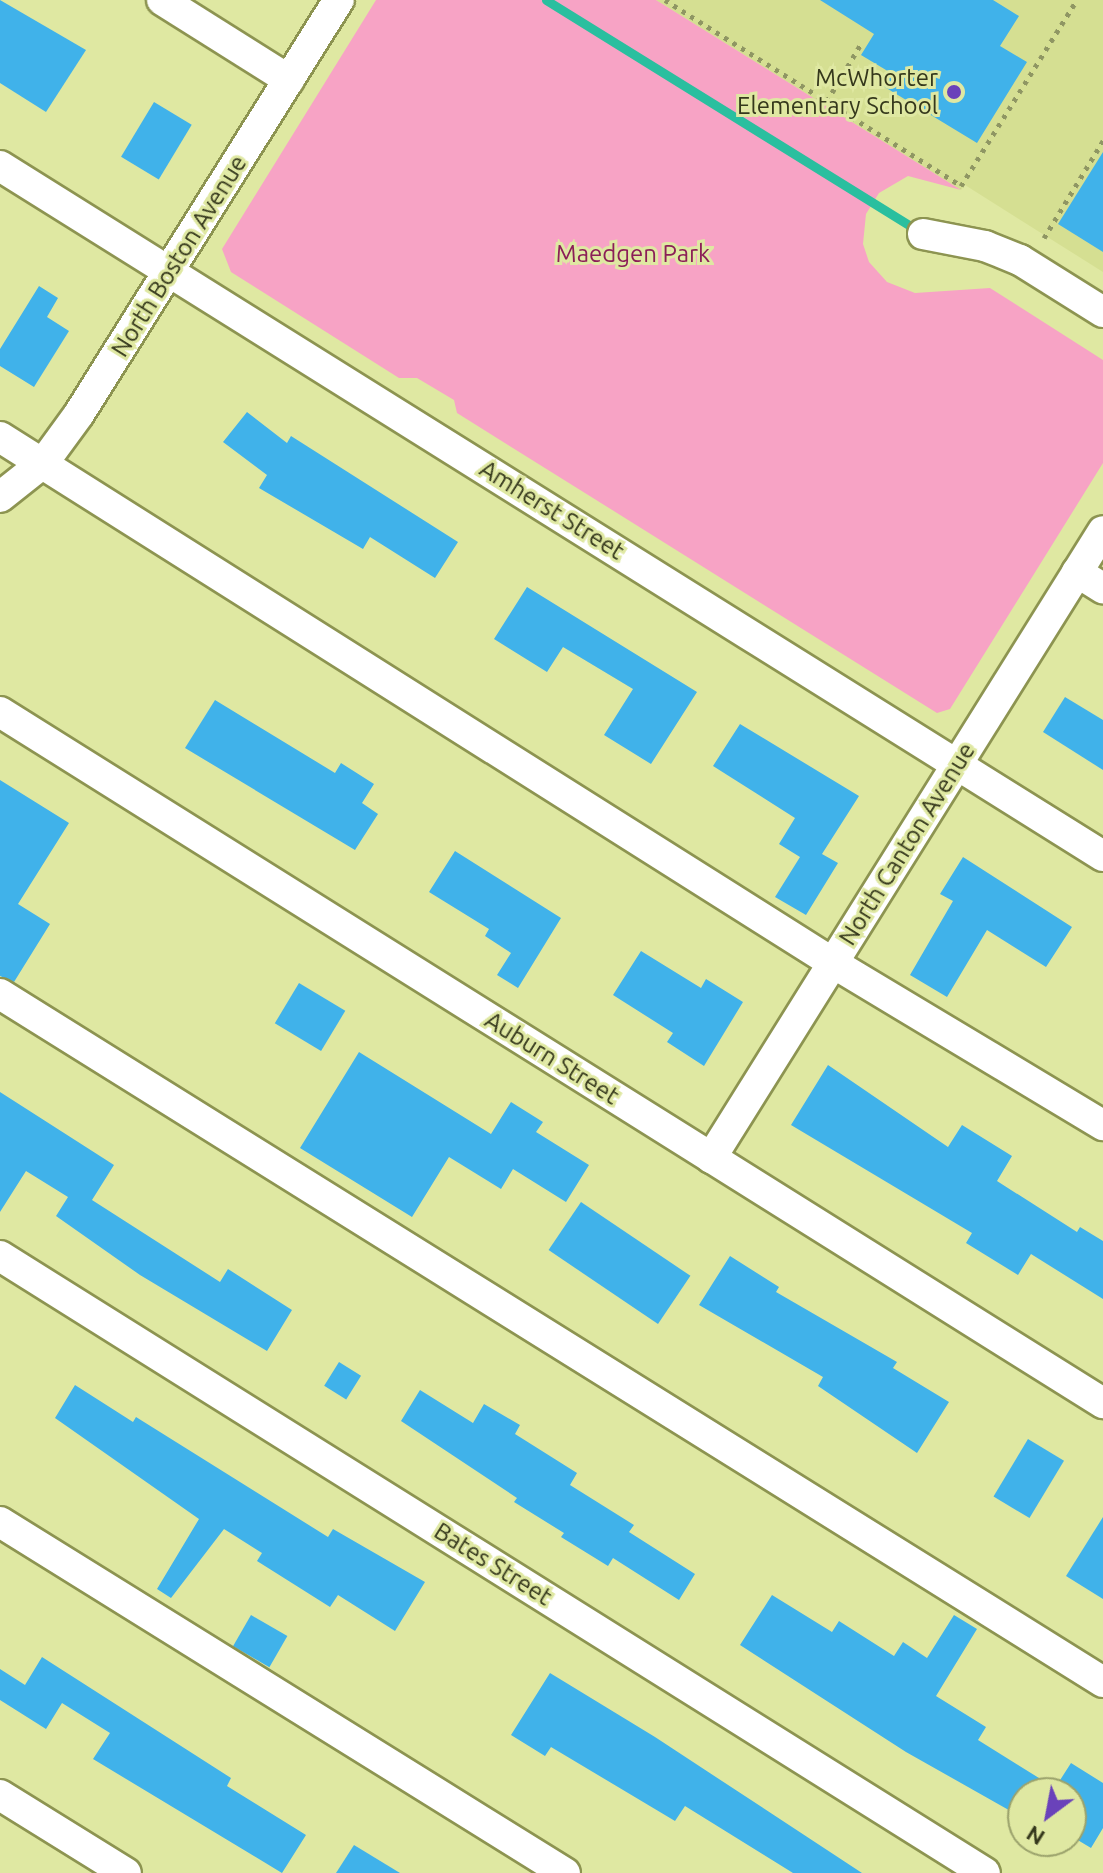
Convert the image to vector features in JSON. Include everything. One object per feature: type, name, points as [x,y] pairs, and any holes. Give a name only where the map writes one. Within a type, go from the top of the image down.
[{"type":"street","points":[[162,0],[289,80]]},
{"type":"street","name":"North Boston Avenue","points":[[0,497],[44,462],[170,272],[339,0]]},
{"type":"street","name":"Amherst Street","points":[[0,166],[1103,856]]},
{"type":"street","points":[[923,234],[985,246],[1020,260],[1103,312]]},
{"type":"street","points":[[0,437],[833,963],[1103,1125]]},
{"type":"street","name":"North Canton Avenue","points":[[711,1158],[1103,531]]},
{"type":"street","points":[[1077,572],[1103,588]]},
{"type":"street","name":"Auburn Street","points":[[0,712],[1103,1403]]},
{"type":"street","points":[[0,994],[1103,1682]]},
{"type":"street","name":"Bates Street","points":[[0,1256],[985,1873]]},
{"type":"street","points":[[0,1522],[565,1873]]},
{"type":"street","points":[[0,1795],[126,1873]]},
{"type":"path","points":[[665,0],[961,186],[1077,0]]},
{"type":"path","points":[[827,101],[862,42]]},
{"type":"path","points":[[1044,238],[1103,141]]},
{"type":"shaded area","name":"McWhorter Elementary School","points":[[656,0],[1103,0],[1103,272],[965,185],[961,190]]},
{"type":"green space","name":"Maedgen Park","points":[[376,0],[656,0],[961,190],[908,176],[879,193],[866,214],[863,244],[869,262],[887,282],[915,293],[990,288],[1103,360],[1103,463],[950,709],[937,713],[457,413],[454,400],[417,378],[399,378],[231,272],[222,249]]},
{"type":"building","points":[[0,0],[86,50],[46,112],[0,83]]},
{"type":"building","points":[[820,0],[993,0],[1019,16],[1000,46],[1027,62],[977,143],[883,86],[891,73],[861,55],[874,34]]},
{"type":"building","points":[[154,102],[192,125],[159,180],[121,157]]},
{"type":"building","points":[[1103,152],[1103,252],[1058,224]]},
{"type":"building","points":[[39,286],[58,298],[47,317],[69,331],[34,387],[0,366],[0,349]]},
{"type":"building","points":[[247,412],[287,443],[291,436],[458,542],[435,578],[370,537],[363,549],[259,488],[267,475],[223,442]]},
{"type":"building","points":[[527,587],[697,692],[651,764],[604,735],[633,689],[563,647],[547,672],[494,639]]},
{"type":"building","points":[[1065,697],[1103,720],[1103,770],[1043,732]]},
{"type":"building","points":[[215,700],[335,773],[341,763],[374,784],[362,803],[378,814],[355,850],[185,748]]},
{"type":"building","points":[[740,724],[859,796],[822,854],[838,863],[806,915],[775,897],[800,857],[779,844],[795,818],[713,766]]},
{"type":"building","points":[[0,780],[69,823],[18,904],[50,924],[14,982],[0,976]]},
{"type":"building","points":[[455,851],[561,918],[518,988],[497,975],[511,953],[485,936],[489,929],[429,892]]},
{"type":"building","points":[[963,857],[1072,927],[1046,967],[987,930],[947,997],[910,975],[953,901],[940,894]]},
{"type":"building","points":[[641,951],[701,988],[706,979],[743,1002],[704,1066],[667,1042],[673,1033],[613,995]]},
{"type":"building","points":[[299,983],[345,1011],[321,1051],[275,1023]]},
{"type":"building","points":[[359,1052],[491,1134],[511,1102],[543,1122],[536,1132],[589,1165],[566,1202],[513,1169],[501,1189],[449,1157],[412,1217],[300,1148]]},
{"type":"building","points":[[828,1065],[948,1147],[962,1125],[1012,1156],[997,1181],[1077,1232],[1080,1227],[1103,1241],[1103,1299],[1031,1254],[1018,1275],[966,1243],[972,1233],[791,1125]]},
{"type":"building","points":[[0,1092],[114,1165],[92,1200],[220,1282],[228,1269],[292,1310],[267,1351],[140,1275],[56,1216],[68,1197],[26,1171],[0,1212]]},
{"type":"building","points":[[581,1202],[690,1276],[658,1324],[549,1250]]},
{"type":"building","points":[[730,1256],[779,1287],[776,1292],[897,1362],[893,1368],[949,1402],[917,1453],[818,1386],[823,1377],[699,1305]]},
{"type":"building","points":[[339,1362],[361,1376],[346,1400],[324,1386]]},
{"type":"building","points":[[75,1385],[133,1422],[136,1417],[328,1537],[333,1529],[425,1582],[395,1631],[338,1595],[330,1607],[257,1561],[262,1553],[224,1529],[171,1598],[157,1589],[199,1519],[55,1418]]},
{"type":"building","points":[[420,1390],[473,1423],[484,1404],[520,1425],[515,1434],[577,1473],[570,1485],[634,1525],[629,1532],[695,1574],[679,1600],[613,1558],[608,1566],[561,1537],[564,1533],[514,1502],[517,1498],[401,1421]]},
{"type":"building","points":[[1028,1439],[1064,1461],[1029,1518],[993,1496]]},
{"type":"building","points":[[1103,1517],[1103,1599],[1066,1576]]},
{"type":"building","points":[[772,1595],[832,1632],[839,1621],[894,1656],[903,1642],[927,1658],[954,1615],[977,1629],[936,1696],[986,1727],[978,1740],[1037,1777],[1007,1777],[1007,1809],[906,1752],[740,1645]]},
{"type":"building","points":[[251,1615],[287,1636],[269,1667],[233,1646]]},
{"type":"building","points":[[42,1657],[231,1778],[227,1786],[306,1835],[282,1873],[93,1759],[110,1733],[62,1703],[46,1729],[0,1700],[0,1669],[25,1685]]},
{"type":"building","points":[[550,1673],[655,1737],[862,1873],[793,1873],[685,1806],[675,1821],[551,1747],[545,1756],[511,1735]]},
{"type":"building","points":[[1071,1763],[1103,1783],[1103,1828],[1091,1848],[1087,1846],[1087,1777],[1062,1777]]},
{"type":"building","points":[[354,1845],[400,1873],[336,1873]]},
{"type":"waterway","points":[[546,0],[920,232]]},
{"type":"place","name":"McWhorter Elementary School","points":[[954,92]]}]
